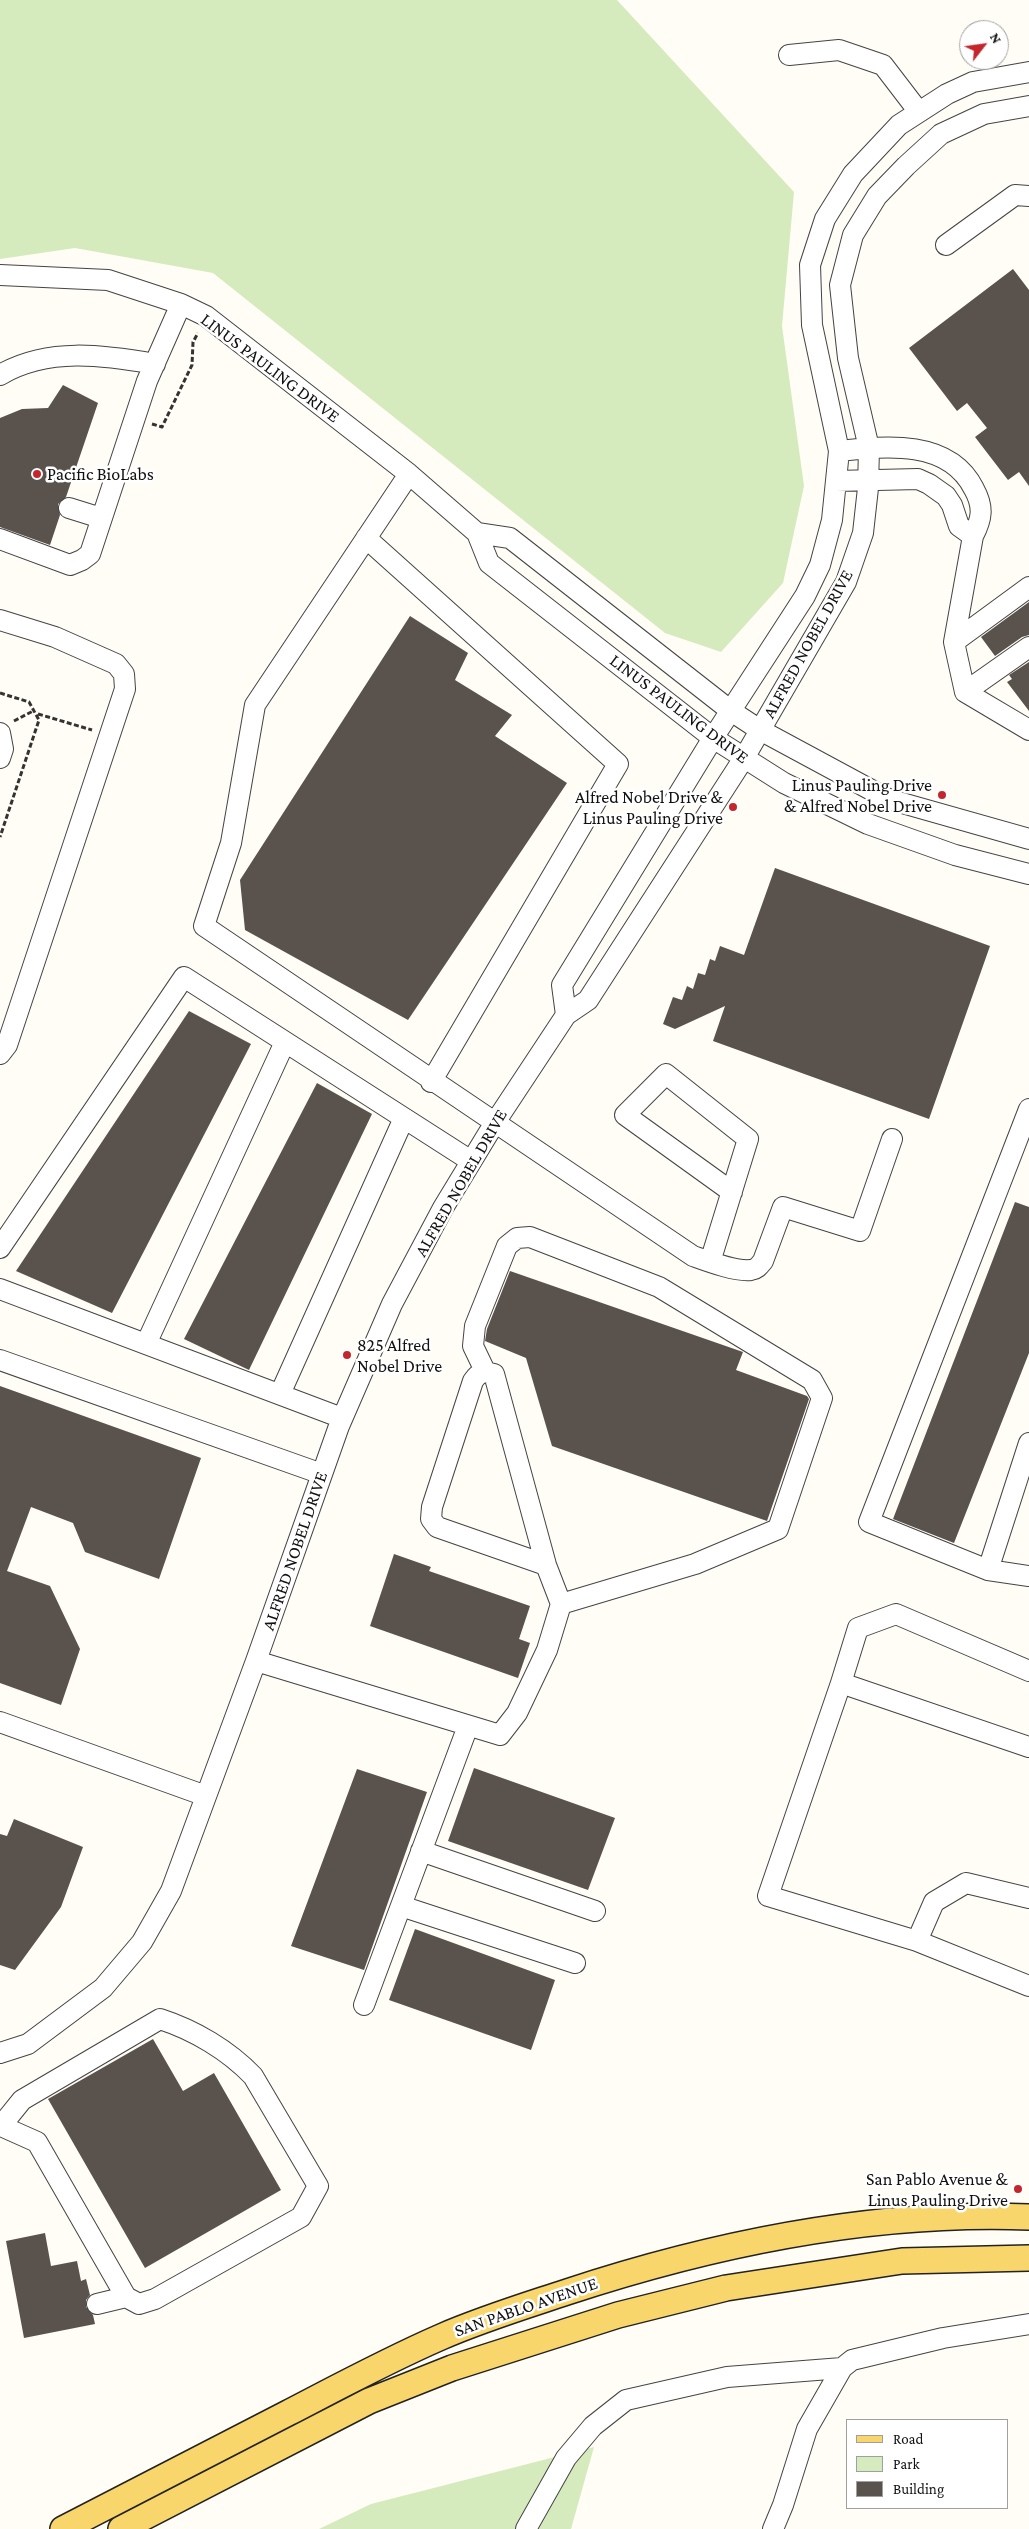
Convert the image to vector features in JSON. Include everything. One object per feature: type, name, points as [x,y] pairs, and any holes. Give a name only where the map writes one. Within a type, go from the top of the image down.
[{"type":"main road","name":"SAN PABLO AVENUE","points":[[63,2529],[357,2377],[440,2337],[614,2276],[724,2247],[800,2232],[897,2222],[1001,2216],[1029,2217]]},
{"type":"main road","name":"SAN PABLO AVENUE","points":[[121,2529],[369,2401],[452,2368],[618,2315],[726,2288],[892,2262],[1029,2258]]},
{"type":"street","points":[[789,55],[839,50],[883,65],[919,112]]},
{"type":"street","name":"ALFRED NOBEL DRIVE","points":[[566,1015],[562,986],[713,738],[805,596],[820,565],[832,520],[839,451],[812,325],[810,265],[825,218],[853,174],[898,125],[947,94],[973,82],[1029,72]]},
{"type":"street","name":"ALFRED NOBEL DRIVE","points":[[0,2053],[28,2044],[103,1988],[142,1942],[171,1891],[256,1661],[342,1418],[392,1304],[471,1161],[494,1124],[566,1015],[588,1000],[744,758],[846,582],[862,533],[868,480],[869,448],[848,358],[840,285],[853,235],[877,196],[941,134],[984,114],[1029,106]]},
{"type":"street","points":[[946,245],[1015,194],[1029,196]]},
{"type":"street","name":"LINUS PAULING DRIVE","points":[[0,275],[108,280],[180,304],[206,316],[409,474],[477,533],[490,563],[713,738],[784,783],[868,824],[955,854],[1029,874]]},
{"type":"street","points":[[0,539],[70,565],[90,554],[147,381],[180,304]]},
{"type":"street","points":[[0,375],[11,368],[68,354],[104,356],[155,364]]},
{"type":"street","points":[[839,451],[869,448],[914,449],[937,455],[957,466],[968,478],[980,504],[982,521],[972,536],[954,642],[965,692],[1029,730]]},
{"type":"street","points":[[409,474],[255,705],[231,844],[204,926],[494,1124],[693,1256],[710,1262],[749,1270],[757,1268],[763,1261],[783,1207],[860,1231],[892,1139]]},
{"type":"street","points":[[836,481],[913,479],[929,484],[946,496],[952,505],[959,526],[972,536]]},
{"type":"street","points":[[69,508],[101,518]]},
{"type":"street","name":"LINUS PAULING DRIVE","points":[[477,533],[510,538],[731,711],[760,730],[888,799],[1029,839]]},
{"type":"street","points":[[366,538],[618,764],[431,1082]]},
{"type":"street","points":[[954,642],[1029,587]]},
{"type":"street","points":[[0,620],[55,637],[116,664],[124,674],[125,689],[7,1044],[0,1054]]},
{"type":"street","points":[[965,692],[1029,647]]},
{"type":"street","points":[[0,758],[3,749],[4,729]]},
{"type":"street","points":[[0,1248],[184,977],[471,1161]]},
{"type":"street","points":[[146,1344],[285,1042]]},
{"type":"street","points":[[710,1262],[732,1192],[748,1138],[666,1074],[625,1115],[732,1192]]},
{"type":"street","points":[[1028,1115],[869,1522],[988,1570],[1029,1576]]},
{"type":"street","points":[[280,1394],[404,1118]]},
{"type":"street","points":[[485,1371],[473,1346],[474,1326],[507,1246],[517,1238],[530,1237],[659,1287],[812,1380],[822,1398],[778,1529],[696,1564],[561,1604]]},
{"type":"street","points":[[0,1289],[342,1418]]},
{"type":"street","points":[[0,1360],[322,1474]]},
{"type":"street","points":[[256,1661],[500,1735],[517,1713],[547,1650],[561,1604],[546,1565],[494,1374],[485,1371],[478,1374],[473,1381],[432,1507],[431,1519],[437,1527],[546,1565]]},
{"type":"street","points":[[988,1570],[1029,1444]]},
{"type":"street","points":[[1029,1671],[896,1614],[858,1628],[768,1896],[917,1941],[1029,1986]]},
{"type":"street","points":[[841,1683],[1029,1747]]},
{"type":"street","points":[[0,1722],[206,1796]]},
{"type":"street","points":[[364,2005],[468,1726]]},
{"type":"street","points":[[421,1851],[595,1911]]},
{"type":"street","points":[[917,1941],[934,1902],[966,1883],[1029,1898]]},
{"type":"street","points":[[401,1906],[576,1963]]},
{"type":"street","points":[[160,2019],[183,2027],[239,2062],[253,2076],[318,2186],[301,2217],[155,2299],[139,2304],[126,2297],[37,2142],[1,2126],[22,2100],[160,2019]]},
{"type":"street","points":[[97,2304],[126,2297]]},
{"type":"street","points":[[773,2529],[783,2505],[807,2428],[842,2368],[852,2360],[943,2338],[1029,2324]]},
{"type":"street","points":[[526,2529],[566,2458],[593,2426],[626,2400],[727,2377],[842,2368]]},
{"type":"path","points":[[134,420],[162,427],[192,366],[193,342],[206,316]]},
{"type":"path","points":[[4,729],[36,712],[110,735]]},
{"type":"green space","points":[[0,0],[617,0],[794,192],[782,326],[804,486],[783,583],[721,652],[665,633],[213,273],[75,248],[0,259]]},
{"type":"green space","points":[[594,2447],[571,2529],[319,2529],[371,2504]]},
{"type":"building","points":[[1013,269],[1029,290],[1029,486],[1019,472],[1008,480],[975,437],[987,428],[967,403],[957,411],[909,348]]},
{"type":"building","name":"Pacific BioLabs","points":[[63,385],[98,403],[66,497],[58,504],[60,515],[50,545],[0,527],[0,418],[22,409],[48,408]]},
{"type":"building","points":[[1029,602],[1029,635],[1022,637],[995,656],[981,637]]},
{"type":"building","points":[[410,616],[468,653],[455,680],[512,715],[495,736],[567,783],[408,1020],[245,930],[240,880]]},
{"type":"building","points":[[1029,662],[1029,711],[1007,682],[1012,679],[1009,675]]},
{"type":"building","points":[[775,868],[990,946],[929,1119],[713,1041],[725,1006],[675,1029],[663,1024],[673,997],[682,1000],[687,986],[693,989],[698,973],[705,975],[710,959],[715,961],[720,946],[744,955]]},
{"type":"building","points":[[189,1011],[251,1044],[112,1313],[16,1271]]},
{"type":"building","points":[[317,1083],[372,1114],[249,1370],[184,1339]]},
{"type":"building","points":[[1015,1202],[1029,1207],[1029,1353],[954,1543],[893,1519]]},
{"type":"building","points":[[510,1271],[743,1352],[736,1370],[807,1396],[809,1399],[767,1521],[552,1446],[526,1358],[485,1341],[487,1329]]},
{"type":"building","points":[[0,1386],[201,1458],[159,1579],[85,1552],[73,1523],[31,1507],[7,1571],[50,1586],[80,1649],[61,1705],[0,1683]]},
{"type":"building","points":[[394,1554],[431,1567],[429,1571],[530,1606],[519,1639],[530,1643],[518,1678],[370,1626]]},
{"type":"building","points":[[474,1768],[615,1818],[588,1890],[448,1841]]},
{"type":"building","points":[[357,1769],[427,1792],[364,1970],[291,1946]]},
{"type":"building","points":[[14,1819],[83,1847],[61,1907],[15,1970],[0,1965],[0,1834],[7,1836]]},
{"type":"building","points":[[415,1929],[555,1980],[531,2050],[389,2000]]},
{"type":"building","points":[[153,2039],[183,2091],[214,2073],[281,2190],[145,2268],[48,2099]]},
{"type":"building","points":[[45,2233],[51,2266],[77,2261],[81,2281],[86,2279],[90,2295],[86,2300],[86,2307],[93,2315],[95,2324],[24,2338],[6,2241]]},
{"type":"place","name":"Pacific BioLabs","points":[[37,474]]},
{"type":"place","name":"Linus Pauling Drive & Alfred Nobel Drive","points":[[942,795]]},
{"type":"place","name":"Alfred Nobel Drive & Linus Pauling Drive","points":[[733,807]]},
{"type":"place","name":"825 Alfred Nobel Drive","points":[[347,1355]]},
{"type":"place","name":"San Pablo Avenue & Linus Pauling Drive","points":[[1018,2189]]}]
